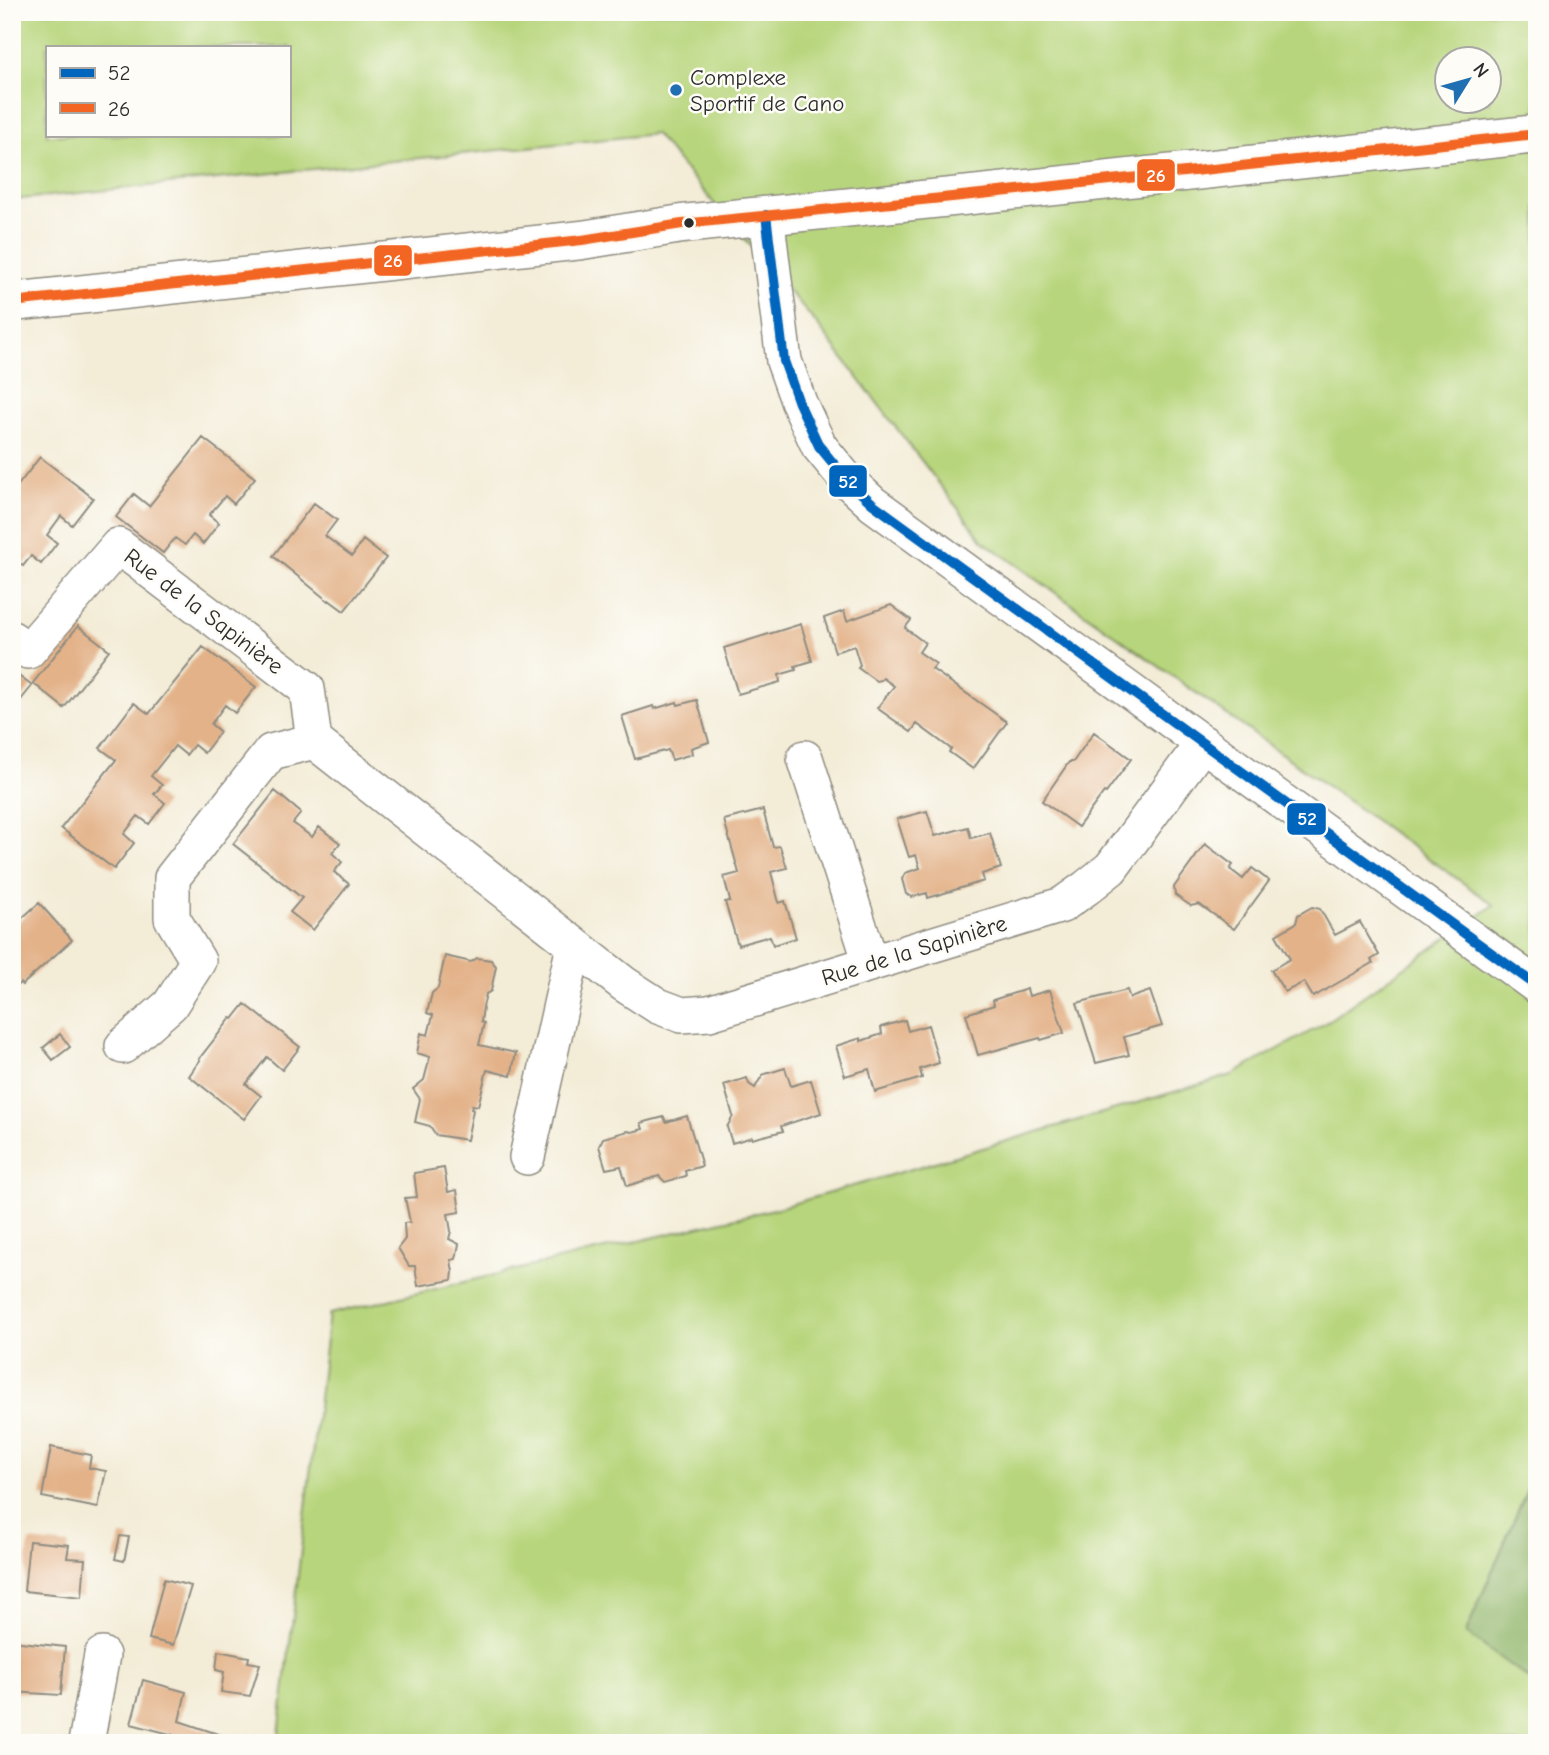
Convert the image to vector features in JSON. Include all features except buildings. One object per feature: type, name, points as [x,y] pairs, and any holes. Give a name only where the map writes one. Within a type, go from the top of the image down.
[{"type":"main road","points":[[12,302],[582,240],[682,224],[1537,134]]},
{"type":"street","points":[[766,215],[784,361],[818,446],[847,480],[873,503],[1537,986]]},
{"type":"street","name":"Rue de la Sapinière","points":[[12,639],[28,651],[118,546],[307,689],[314,741],[624,984],[658,1006],[682,1015],[709,1013],[1062,905],[1111,868],[1203,743]]},
{"type":"street","points":[[123,1046],[170,1005],[198,961],[172,918],[172,878],[271,751],[314,741]]},
{"type":"street","points":[[806,758],[872,963]]},
{"type":"street","points":[[527,1157],[574,946]]},
{"type":"street","points":[[86,1743],[102,1655]]},
{"type":"green space","points":[[12,12],[1537,12],[1537,1466],[1466,1632],[1537,1685],[1537,1743],[278,1743],[329,1314],[778,1208],[1232,1075],[1322,1025],[1494,905],[983,541],[816,323],[655,134],[12,200]]},
{"type":"green space","points":[[1537,1466],[1537,1685],[1466,1633]]},
{"type":"transit line","name":"26","points":[[12,302],[582,240],[682,224],[1537,134]]},
{"type":"transit line","name":"52","points":[[766,215],[784,361],[799,403],[819,446],[847,480],[873,504],[1537,986]]},
{"type":"place","name":"Complexe Sportif de Cano","points":[[676,90]]}]
